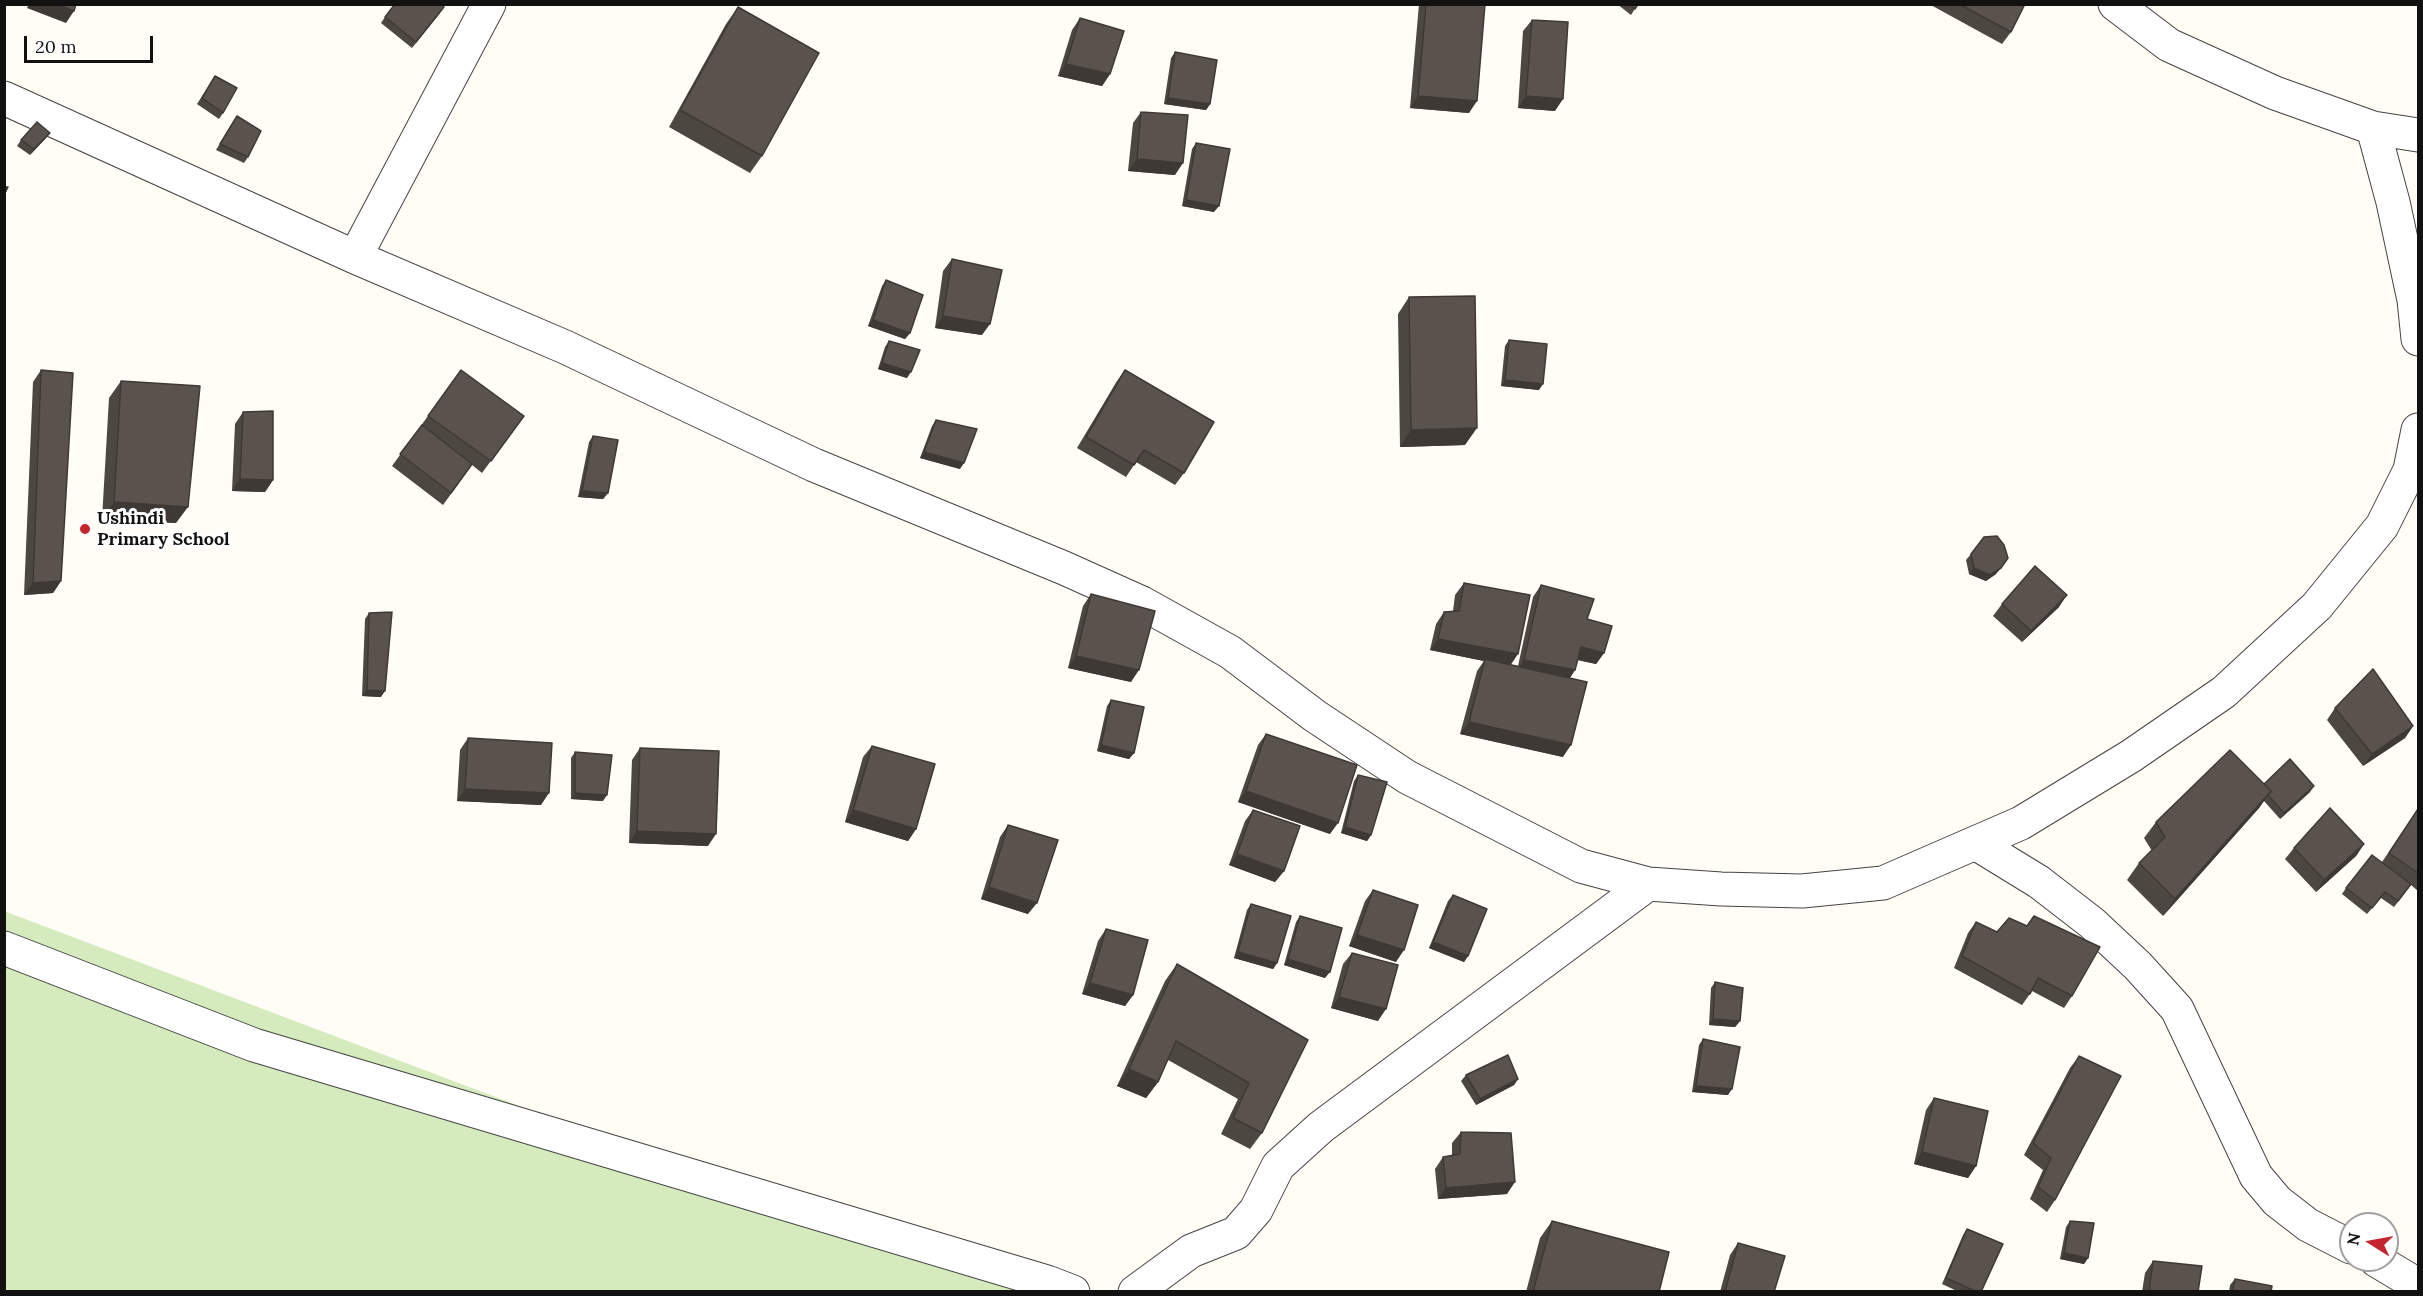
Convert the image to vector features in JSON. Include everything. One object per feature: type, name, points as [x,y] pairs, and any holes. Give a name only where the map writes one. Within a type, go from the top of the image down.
[{"type":"street","points":[[355,257],[489,4]]},
{"type":"street","points":[[2115,4],[2169,45],[2275,93],[2373,128],[2418,135]]},
{"type":"street","points":[[4,98],[355,257],[565,347],[814,465],[1064,568],[1142,603],[1230,652],[1315,716],[1407,777],[1581,866],[1648,884],[1802,891],[1883,883],[2021,823],[2131,756],[2224,692],[2317,606],[2382,526],[2410,470],[2418,430]]},
{"type":"street","points":[[2373,128],[2393,202],[2414,300],[2418,339]]},
{"type":"street","points":[[1977,844],[2039,882],[2092,923],[2138,966],[2177,1009],[2256,1176],[2277,1201],[2308,1225],[2339,1241]]},
{"type":"street","points":[[1135,1292],[1191,1251],[1236,1233],[1256,1210],[1278,1166],[1321,1127],[1648,884]]},
{"type":"street","points":[[4,948],[254,1046],[1003,1268],[1073,1292]]},
{"type":"street","points":[[2396,1272],[2411,1281],[2418,1291]]},
{"type":"green space","points":[[4,911],[686,1169],[1040,1291],[5,1291]]},
{"type":"building","points":[[56,4],[76,4],[74,11]]},
{"type":"building","points":[[395,4],[441,4],[444,7],[416,42],[385,17]]},
{"type":"building","points":[[1426,4],[1485,4],[1477,101],[1418,96]]},
{"type":"building","points":[[1959,4],[2025,4],[2011,32]]},
{"type":"building","points":[[738,7],[819,53],[762,156],[680,110]]},
{"type":"building","points":[[1080,18],[1124,31],[1110,74],[1066,64]]},
{"type":"building","points":[[1532,20],[1568,22],[1563,99],[1526,96]]},
{"type":"building","points":[[1175,52],[1217,60],[1210,104],[1168,98]]},
{"type":"building","points":[[215,76],[237,88],[223,113],[202,98]]},
{"type":"building","points":[[1141,112],[1188,115],[1183,163],[1137,159]]},
{"type":"building","points":[[237,116],[261,131],[248,157],[220,144]]},
{"type":"building","points":[[37,122],[50,133],[34,149],[21,140]]},
{"type":"building","points":[[1196,143],[1230,149],[1219,206],[1186,200]]},
{"type":"building","points":[[952,259],[1002,270],[990,324],[943,316]]},
{"type":"building","points":[[886,280],[923,295],[910,333],[873,320]]},
{"type":"building","points":[[1475,296],[1477,428],[1411,430],[1409,297]]},
{"type":"building","points":[[1509,340],[1547,344],[1543,384],[1505,380]]},
{"type":"building","points":[[889,341],[920,350],[911,372],[882,363]]},
{"type":"building","points":[[41,370],[73,373],[61,581],[33,583]]},
{"type":"building","points":[[461,370],[524,416],[491,461],[428,416]]},
{"type":"building","points":[[1125,370],[1214,422],[1184,473],[1144,450],[1134,465],[1086,437]]},
{"type":"building","points":[[121,381],[200,386],[188,507],[114,502]]},
{"type":"building","points":[[273,411],[273,480],[240,479],[243,412]]},
{"type":"building","points":[[936,420],[977,429],[964,463],[924,452]]},
{"type":"building","points":[[422,425],[472,464],[451,493],[400,454]]},
{"type":"building","points":[[593,436],[618,440],[608,493],[582,491]]},
{"type":"building","points":[[1997,536],[2004,545],[2008,558],[2001,568],[1990,575],[1974,568],[1971,554],[1984,537]]},
{"type":"building","points":[[2035,566],[2067,595],[2031,631],[2002,604]]},
{"type":"building","points":[[1464,583],[1530,595],[1518,654],[1438,639],[1444,612],[1459,611]]},
{"type":"building","points":[[1541,585],[1594,599],[1587,619],[1612,626],[1604,653],[1581,647],[1575,670],[1524,660]]},
{"type":"building","points":[[1091,594],[1155,611],[1139,670],[1076,656]]},
{"type":"building","points":[[392,612],[385,691],[367,690],[369,613]]},
{"type":"building","points":[[1485,659],[1587,682],[1571,745],[1469,722]]},
{"type":"building","points":[[2373,669],[2413,726],[2372,754],[2335,708]]},
{"type":"building","points":[[1111,700],[1144,707],[1134,753],[1101,745]]},
{"type":"building","points":[[1266,734],[1357,765],[1338,823],[1246,791]]},
{"type":"building","points":[[468,738],[552,743],[549,793],[465,789]]},
{"type":"building","points":[[872,746],[935,764],[916,829],[853,810]]},
{"type":"building","points":[[640,748],[719,751],[716,834],[637,831]]},
{"type":"building","points":[[2230,750],[2271,791],[2175,899],[2139,863],[2165,837],[2156,822]]},
{"type":"building","points":[[575,752],[612,755],[607,795],[575,793]]},
{"type":"building","points":[[2290,759],[2314,786],[2284,813],[2268,795],[2271,791],[2264,784]]},
{"type":"building","points":[[1358,775],[1387,782],[1371,835],[1345,827]]},
{"type":"building","points":[[2330,808],[2364,844],[2324,880],[2294,848]]},
{"type":"building","points":[[2418,809],[2418,873],[2389,853]]},
{"type":"building","points":[[1253,810],[1300,826],[1284,871],[1237,854]]},
{"type":"building","points":[[1008,825],[1058,840],[1037,903],[989,887]]},
{"type":"building","points":[[2372,855],[2411,884],[2398,901],[2385,892],[2372,908],[2346,888]]},
{"type":"building","points":[[1373,890],[1418,905],[1404,950],[1357,935]]},
{"type":"building","points":[[1453,895],[1487,909],[1468,956],[1433,942]]},
{"type":"building","points":[[1251,904],[1291,916],[1277,963],[1238,952]]},
{"type":"building","points":[[1300,916],[1342,928],[1330,972],[1288,959]]},
{"type":"building","points":[[2034,916],[2100,947],[2072,996],[2038,978],[2030,994],[1962,956],[1976,922],[1997,932],[2009,918],[2027,926]]},
{"type":"building","points":[[1106,929],[1148,940],[1133,995],[1090,983]]},
{"type":"building","points":[[1352,953],[1398,965],[1386,1009],[1339,997]]},
{"type":"building","points":[[1177,964],[1308,1040],[1262,1133],[1233,1118],[1249,1083],[1176,1041],[1158,1082],[1129,1069]]},
{"type":"building","points":[[1715,982],[1743,988],[1740,1021],[1713,1019]]},
{"type":"building","points":[[1703,1039],[1740,1047],[1732,1089],[1696,1086]]},
{"type":"building","points":[[1508,1055],[1518,1079],[1480,1099],[1466,1075]]},
{"type":"building","points":[[2079,1056],[2121,1076],[2055,1200],[2038,1187],[2051,1158],[2033,1143]]},
{"type":"building","points":[[1934,1098],[1988,1111],[1976,1166],[1922,1152]]},
{"type":"building","points":[[1461,1132],[1511,1133],[1515,1182],[1446,1188],[1443,1157],[1460,1154]]},
{"type":"building","points":[[1552,1221],[1669,1252],[1659,1292],[1533,1292]]},
{"type":"building","points":[[2070,1221],[2094,1223],[2088,1258],[2064,1253]]},
{"type":"building","points":[[1967,1229],[2003,1244],[1981,1292],[1946,1278]]},
{"type":"building","points":[[1738,1243],[1785,1256],[1774,1292],[1725,1292]]},
{"type":"building","points":[[2153,1261],[2202,1266],[2198,1292],[2149,1292]]},
{"type":"building","points":[[2235,1279],[2272,1286],[2271,1292],[2232,1292]]},
{"type":"place","name":"Ushindi Primary School","points":[[85,529]]}]
